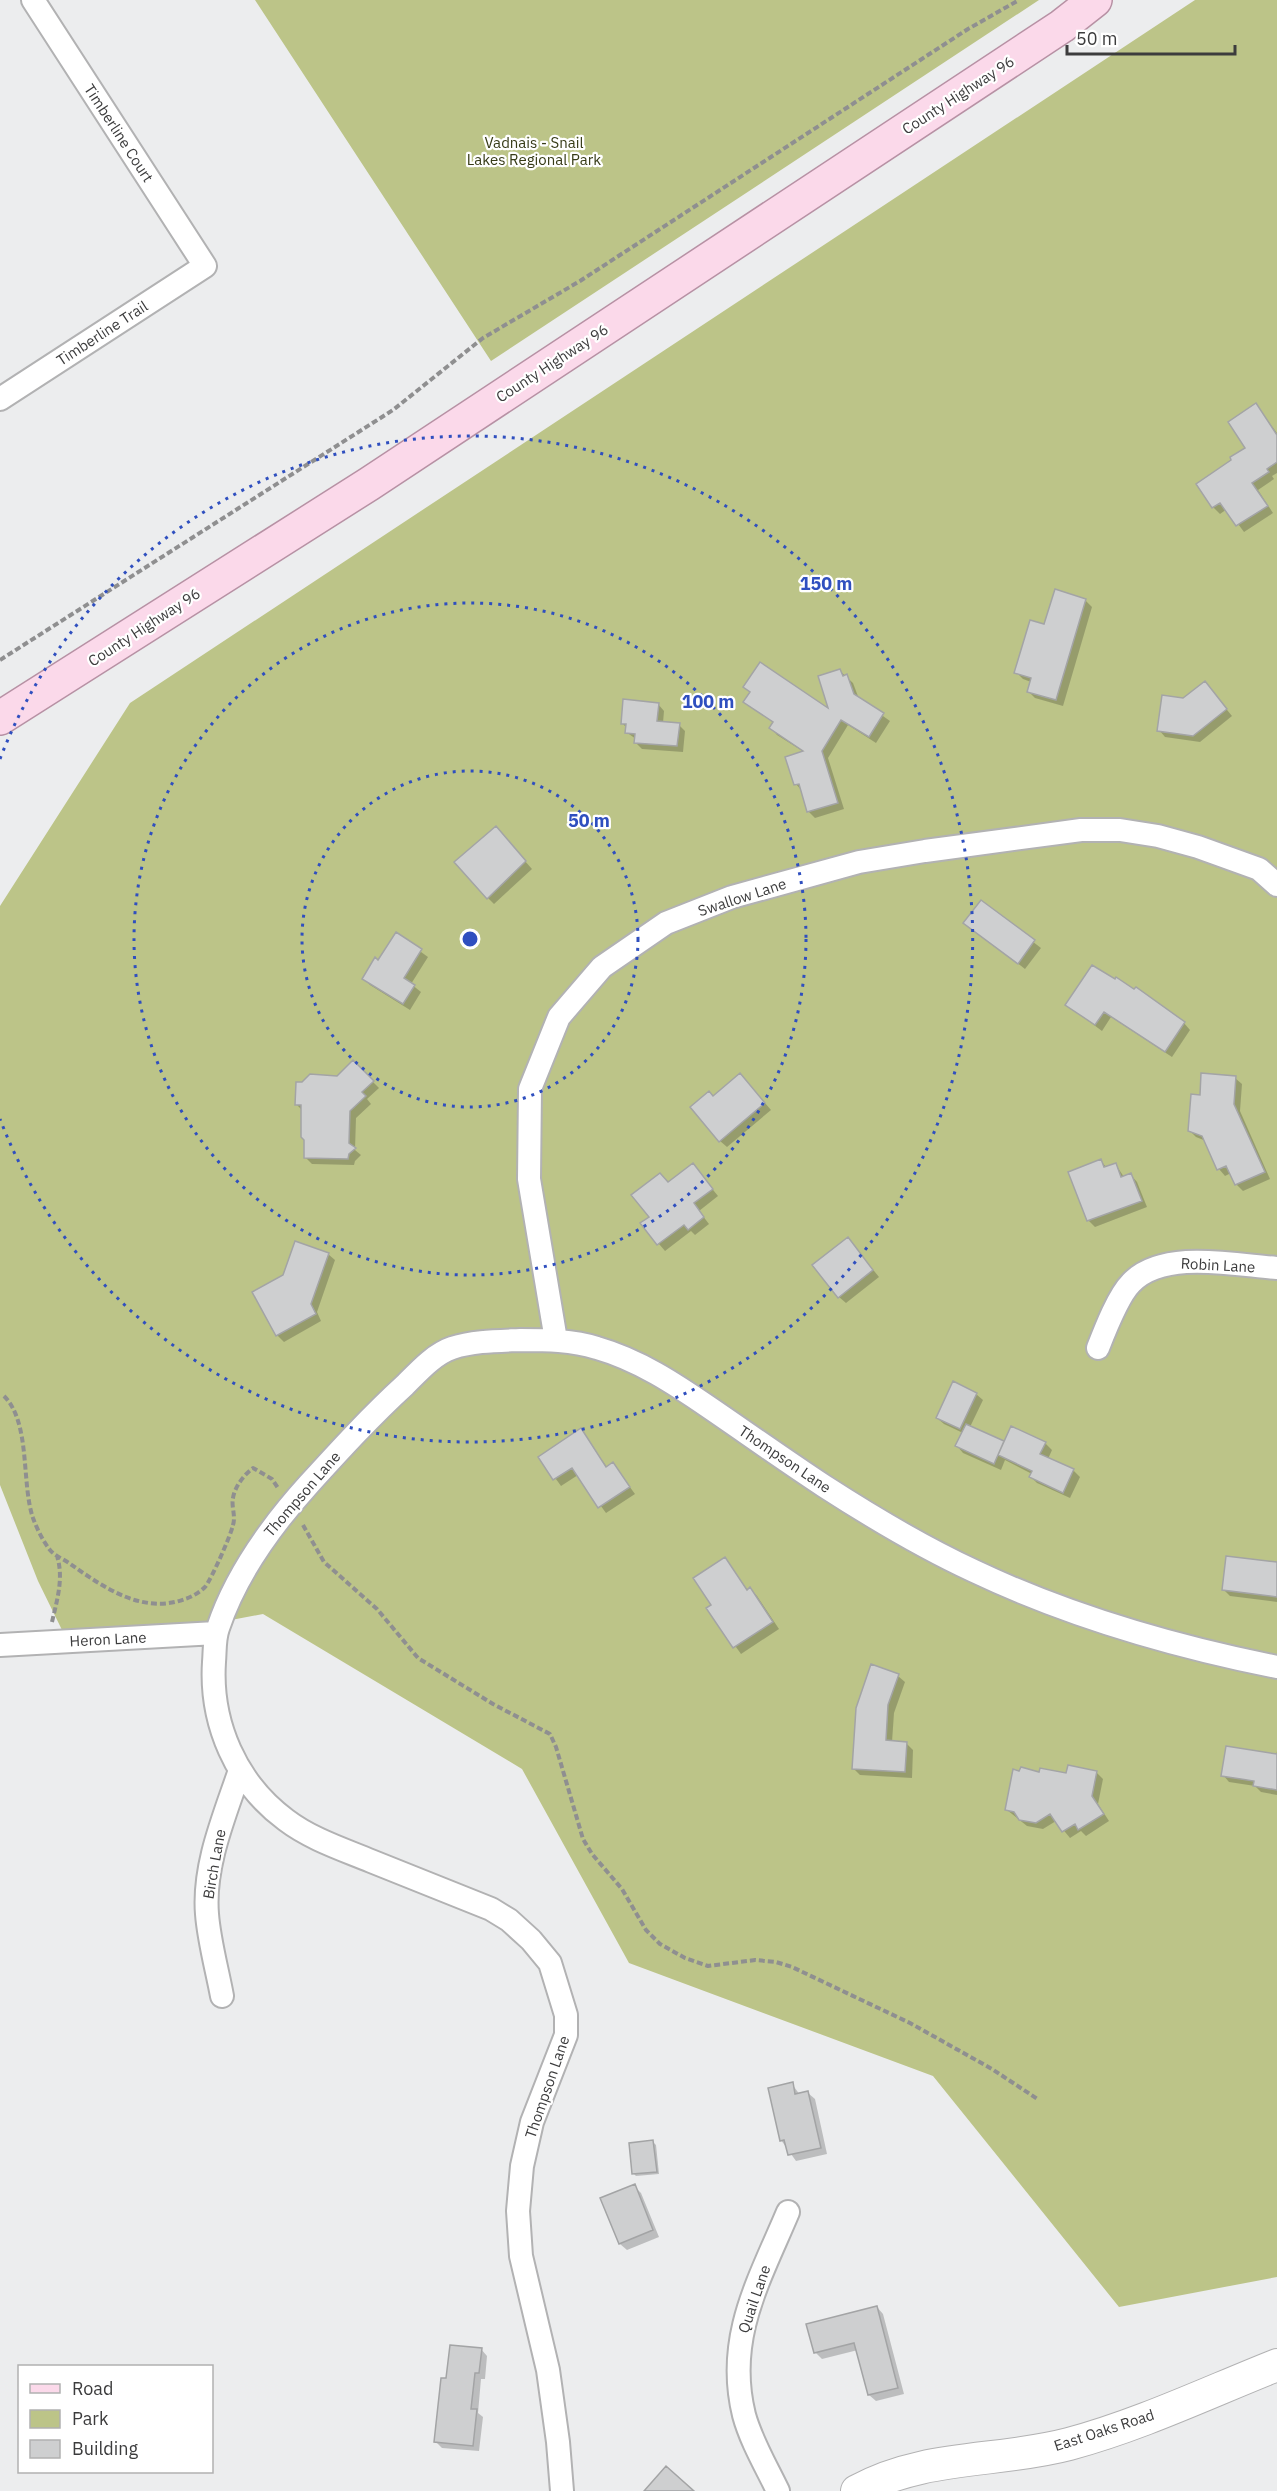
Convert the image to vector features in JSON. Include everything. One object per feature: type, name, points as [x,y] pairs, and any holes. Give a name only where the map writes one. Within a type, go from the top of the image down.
[{"type":"main road","name":"County Highway 96","points":[[1,719],[378,477],[1062,26],[1095,0]]},
{"type":"street","name":"Timberline Court","points":[[33,0],[205,266]]},
{"type":"street","name":"Timberline Trail","points":[[0,399],[205,266]]},
{"type":"street","name":"Swallow Lane","points":[[556,1340],[529,1179],[530,1089],[559,1017],[602,967],[666,923],[732,897],[859,862],[1081,830],[1120,830],[1158,836],[1198,847],[1258,869],[1277,885]]},
{"type":"street","name":"Robin Lane","points":[[1098,1348],[1130,1283],[1150,1268],[1169,1262],[1277,1268]]},
{"type":"street","name":"Thompson Lane","points":[[562,2491],[548,2370],[521,2256],[518,2211],[522,2166],[532,2122],[566,2035],[566,2015],[550,1964],[509,1920],[491,1909],[318,1839],[287,1821],[262,1799],[240,1770],[227,1746],[218,1719],[213,1674],[216,1633],[229,1600],[264,1536],[346,1442],[422,1368],[448,1349],[484,1341],[556,1340],[596,1347],[634,1362],[667,1379],[824,1486],[897,1531],[973,1571],[1052,1605],[1125,1630],[1204,1652],[1277,1667]]},
{"type":"street","name":"Heron Lane","points":[[0,1645],[216,1633]]},
{"type":"street","name":"Birch Lane","points":[[222,1996],[207,1913],[208,1883],[218,1833],[240,1770]]},
{"type":"street","name":"Quail Lane","points":[[778,2491],[745,2416],[738,2384],[738,2355],[743,2323],[788,2212]]},
{"type":"street","name":"East Oaks Road","points":[[857,2491],[903,2472],[947,2461],[1016,2455],[1068,2444],[1118,2428],[1277,2365]]},
{"type":"path","points":[[0,660],[393,410],[483,338],[580,281],[968,29],[1019,0]]},
{"type":"path","points":[[4,1396],[13,1405],[18,1420],[28,1482],[27,1497],[33,1519],[41,1536],[56,1555],[61,1568],[50,1627]]},
{"type":"path","points":[[56,1555],[105,1588],[128,1599],[149,1604],[172,1604],[191,1597],[205,1587],[234,1525],[233,1498],[238,1484],[246,1473],[253,1468],[262,1472],[272,1479],[283,1493]]},
{"type":"path","points":[[299,1519],[324,1562],[376,1609],[418,1658],[493,1704],[550,1734],[556,1747],[583,1839],[592,1854],[622,1889],[646,1930],[660,1944],[685,1958],[708,1966],[755,1960],[776,1962],[792,1967],[910,2023],[992,2069],[1039,2100]]},
{"type":"green space","name":"Vadnais - Snail Lakes Regional Park","points":[[255,0],[1039,0],[491,361]]},
{"type":"green space","points":[[1195,0],[1277,0],[1277,2277],[1119,2307],[933,2076],[629,1963],[522,1769],[263,1614],[137,1638],[62,1630],[38,1581],[0,1485],[0,906],[130,703]]},
{"type":"building","points":[[1256,403],[1277,435],[1277,462],[1267,469],[1269,472],[1252,483],[1268,506],[1236,526],[1220,503],[1212,508],[1196,484],[1245,448],[1228,422]]},
{"type":"building","points":[[1055,589],[1086,599],[1056,700],[1027,692],[1031,678],[1014,673],[1030,620],[1044,624]]},
{"type":"building","points":[[760,662],[828,708],[818,676],[840,669],[843,676],[847,674],[854,694],[884,713],[869,737],[841,720],[822,751],[838,803],[807,812],[799,784],[794,785],[785,757],[803,751],[769,728],[773,722],[743,702],[750,692],[743,687]]},
{"type":"building","points":[[1205,681],[1227,709],[1193,736],[1157,731],[1162,695],[1183,698]]},
{"type":"building","points":[[623,699],[659,703],[657,721],[680,723],[677,746],[634,743],[635,734],[625,733],[626,724],[621,724]]},
{"type":"building","points":[[496,826],[526,861],[487,899],[454,862]]},
{"type":"building","points":[[981,900],[1035,940],[1018,964],[963,923]]},
{"type":"building","points":[[396,932],[422,949],[404,978],[415,985],[403,1004],[362,979],[375,957],[378,960]]},
{"type":"building","points":[[1092,965],[1134,989],[1136,987],[1185,1022],[1165,1052],[1104,1012],[1095,1025],[1065,1005]]},
{"type":"building","points":[[353,1060],[374,1081],[362,1092],[366,1096],[350,1111],[349,1143],[356,1148],[349,1154],[348,1159],[304,1158],[304,1140],[301,1137],[301,1105],[295,1105],[296,1082],[302,1082],[310,1074],[337,1076]]},
{"type":"building","points":[[740,1073],[765,1103],[719,1142],[690,1107],[709,1091],[713,1096]]},
{"type":"building","points":[[1201,1073],[1236,1076],[1234,1104],[1265,1172],[1235,1185],[1226,1166],[1217,1170],[1202,1136],[1188,1131],[1191,1094],[1200,1095]]},
{"type":"building","points":[[1101,1159],[1104,1167],[1116,1163],[1121,1177],[1131,1173],[1142,1201],[1087,1221],[1068,1172]]},
{"type":"building","points":[[693,1163],[713,1189],[694,1203],[704,1217],[688,1230],[684,1225],[657,1245],[640,1223],[649,1217],[631,1195],[660,1173],[668,1182]]},
{"type":"building","points":[[848,1237],[873,1270],[838,1298],[812,1265]]},
{"type":"building","points":[[295,1241],[329,1253],[311,1304],[316,1314],[276,1336],[252,1292],[283,1275]]},
{"type":"building","points":[[953,1381],[977,1393],[960,1429],[936,1418]]},
{"type":"building","points":[[966,1424],[1004,1441],[994,1464],[955,1446]]},
{"type":"building","points":[[1011,1426],[1046,1442],[1040,1454],[1074,1469],[1063,1493],[1029,1477],[1032,1471],[998,1455]]},
{"type":"building","points":[[581,1428],[606,1467],[613,1462],[630,1487],[598,1508],[572,1468],[553,1480],[538,1457]]},
{"type":"building","points":[[1226,1556],[1277,1562],[1277,1597],[1222,1590]]},
{"type":"building","points":[[725,1557],[747,1590],[750,1587],[773,1622],[733,1648],[706,1608],[711,1605],[693,1578]]},
{"type":"building","points":[[871,1664],[899,1674],[888,1705],[886,1740],[907,1742],[905,1772],[852,1769],[856,1708]]},
{"type":"building","points":[[1226,1746],[1277,1754],[1277,1790],[1253,1786],[1254,1781],[1221,1776]]},
{"type":"building","points":[[1068,1765],[1097,1771],[1092,1796],[1104,1814],[1078,1830],[1075,1824],[1062,1832],[1050,1814],[1036,1823],[1019,1820],[1014,1812],[1005,1810],[1013,1769],[1019,1771],[1021,1767],[1039,1772],[1040,1768],[1066,1773]]},
{"type":"building","points":[[793,2082],[795,2094],[808,2091],[821,2148],[788,2155],[784,2140],[780,2141],[768,2088]]},
{"type":"building","points":[[653,2140],[657,2172],[632,2174],[629,2143]]},
{"type":"building","points":[[635,2184],[653,2230],[619,2244],[600,2198]]},
{"type":"building","points":[[877,2306],[898,2388],[868,2395],[854,2343],[814,2353],[806,2324]]},
{"type":"building","points":[[450,2345],[482,2348],[479,2373],[475,2373],[471,2409],[477,2409],[473,2446],[434,2442],[441,2378],[446,2378]]},
{"type":"building","points":[[666,2466],[694,2491],[644,2491]]}]
